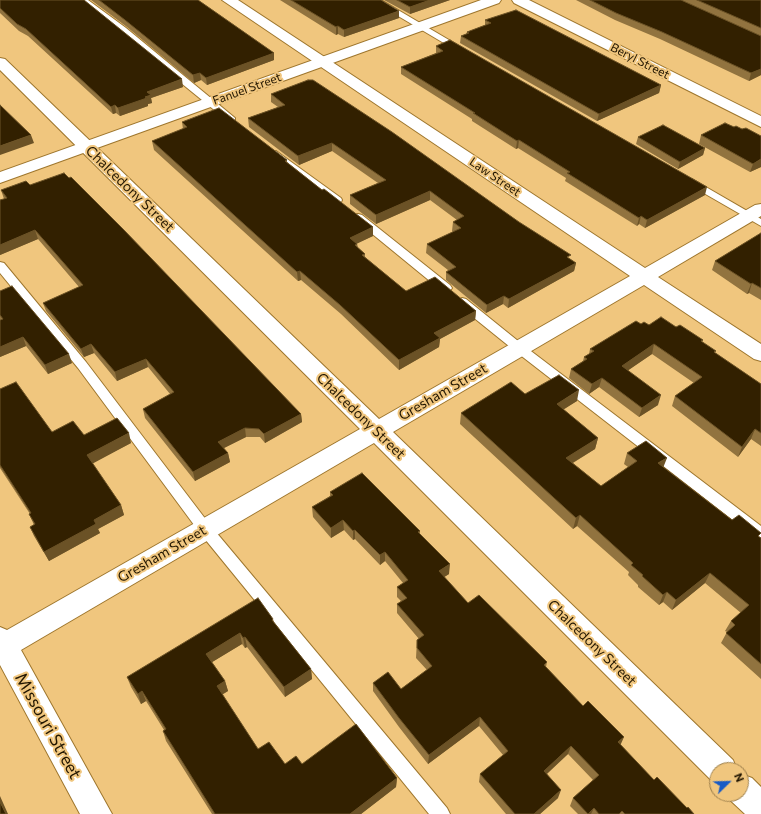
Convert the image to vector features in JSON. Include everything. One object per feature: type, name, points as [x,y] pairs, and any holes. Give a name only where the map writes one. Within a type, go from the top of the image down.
[{"type":"street","name":"Law Street","points":[[229,0],[761,354]]},
{"type":"street","name":"Fanuel Street","points":[[0,178],[494,0]]},
{"type":"street","name":"Beryl Street","points":[[519,0],[761,122]]},
{"type":"street","name":"Chalcedony Street","points":[[0,62],[714,762]]},
{"type":"street","name":"Gresham Street","points":[[1,644],[205,529],[644,276],[757,216]]},
{"type":"street","name":"Missouri Street","points":[[1,644],[97,814]]},
{"type":"street","points":[[749,797],[761,808]]},
{"type":"lane","points":[[83,0],[123,30],[241,127]]},
{"type":"lane","points":[[375,0],[468,54]]},
{"type":"lane","points":[[265,146],[348,210],[519,348],[761,534]]},
{"type":"lane","points":[[681,176],[757,216]]},
{"type":"lane","points":[[0,266],[82,365],[205,529],[441,814]]},
{"type":"building","points":[[0,0],[84,0],[182,79],[147,92],[151,95],[145,97],[147,98],[118,108],[115,105],[111,107],[26,29],[17,24],[0,8]]},
{"type":"building","points":[[99,0],[198,0],[274,53],[206,78],[200,73],[193,75]]},
{"type":"building","points":[[291,0],[381,0],[399,11],[344,30],[338,26],[336,27]]},
{"type":"building","points":[[397,0],[430,0],[410,7]]},
{"type":"building","points":[[590,0],[681,0],[761,36],[761,69],[751,73]]},
{"type":"building","points":[[697,0],[761,0],[761,28]]},
{"type":"building","points":[[516,10],[661,85],[599,114],[461,36],[469,33],[467,32],[491,23],[485,20]]},
{"type":"building","points":[[450,40],[707,187],[647,220],[641,216],[639,218],[567,173],[570,172],[519,140],[517,141],[401,67],[443,51],[436,46]]},
{"type":"building","points":[[308,80],[313,80],[392,132],[519,222],[571,255],[567,257],[576,263],[509,299],[504,296],[487,305],[446,272],[456,267],[427,244],[461,228],[453,222],[464,216],[430,191],[376,215],[350,195],[386,180],[332,143],[298,156],[248,118],[285,105],[271,94]]},
{"type":"building","points":[[0,105],[31,135],[0,146]]},
{"type":"building","points":[[219,108],[287,160],[285,161],[322,190],[324,189],[373,227],[350,238],[365,254],[362,255],[406,291],[435,277],[476,311],[434,333],[440,338],[399,360],[340,305],[300,271],[297,272],[152,141],[187,127],[182,122]]},
{"type":"building","points":[[725,123],[742,129],[746,128],[761,136],[761,159],[753,164],[701,135]]},
{"type":"building","points":[[663,125],[705,148],[680,162],[638,137]]},
{"type":"building","points":[[64,173],[69,178],[71,177],[123,229],[301,414],[264,434],[259,429],[245,428],[218,442],[228,453],[193,472],[143,409],[174,392],[146,359],[115,372],[91,344],[81,349],[43,303],[83,285],[35,230],[0,245],[0,200],[7,198],[1,190],[26,181],[30,185]]},
{"type":"building","points":[[761,233],[761,288],[752,283],[751,284],[715,261]]},
{"type":"building","points":[[12,286],[69,354],[45,365],[23,337],[0,347],[0,320],[3,319],[0,315],[0,291]]},
{"type":"building","points":[[661,317],[676,327],[680,325],[703,340],[701,341],[716,351],[714,352],[761,384],[761,433],[755,429],[742,447],[675,396],[702,377],[654,344],[622,366],[661,395],[642,408],[602,378],[592,384],[571,369],[587,359],[584,357],[594,351],[590,349],[636,321],[641,324],[644,322],[649,325]]},
{"type":"building","points":[[559,375],[579,390],[557,404],[598,438],[566,458],[601,486],[637,461],[627,453],[646,441],[667,458],[658,463],[732,520],[739,515],[761,533],[758,536],[761,538],[761,664],[726,633],[735,625],[731,621],[749,605],[710,573],[676,600],[667,592],[663,595],[631,565],[633,563],[580,515],[576,518],[461,413],[511,382],[525,394]]},
{"type":"building","points":[[16,382],[52,432],[73,421],[84,435],[117,418],[129,433],[87,455],[121,505],[94,520],[96,524],[44,552],[30,527],[35,524],[29,514],[31,513],[0,465],[0,389]]},
{"type":"building","points":[[362,473],[420,531],[418,532],[450,564],[439,571],[468,603],[479,595],[547,662],[544,665],[583,706],[588,701],[624,737],[618,742],[654,780],[657,777],[694,814],[625,814],[622,811],[619,814],[599,814],[594,808],[588,814],[573,798],[599,775],[571,746],[544,771],[561,790],[534,814],[515,814],[480,774],[508,751],[480,717],[429,755],[373,683],[388,672],[401,689],[432,666],[417,648],[417,640],[424,635],[397,604],[407,598],[397,587],[408,580],[385,552],[380,555],[343,520],[331,528],[312,507],[333,495],[330,492]]},
{"type":"building","points":[[258,598],[273,619],[272,620],[311,669],[284,687],[245,637],[243,638],[240,633],[206,654],[225,681],[217,686],[258,749],[269,742],[285,764],[296,756],[302,764],[356,724],[397,778],[350,814],[215,814],[163,731],[166,729],[142,691],[138,694],[127,677]]},
{"type":"building","points":[[0,802],[6,814],[0,814]]}]
